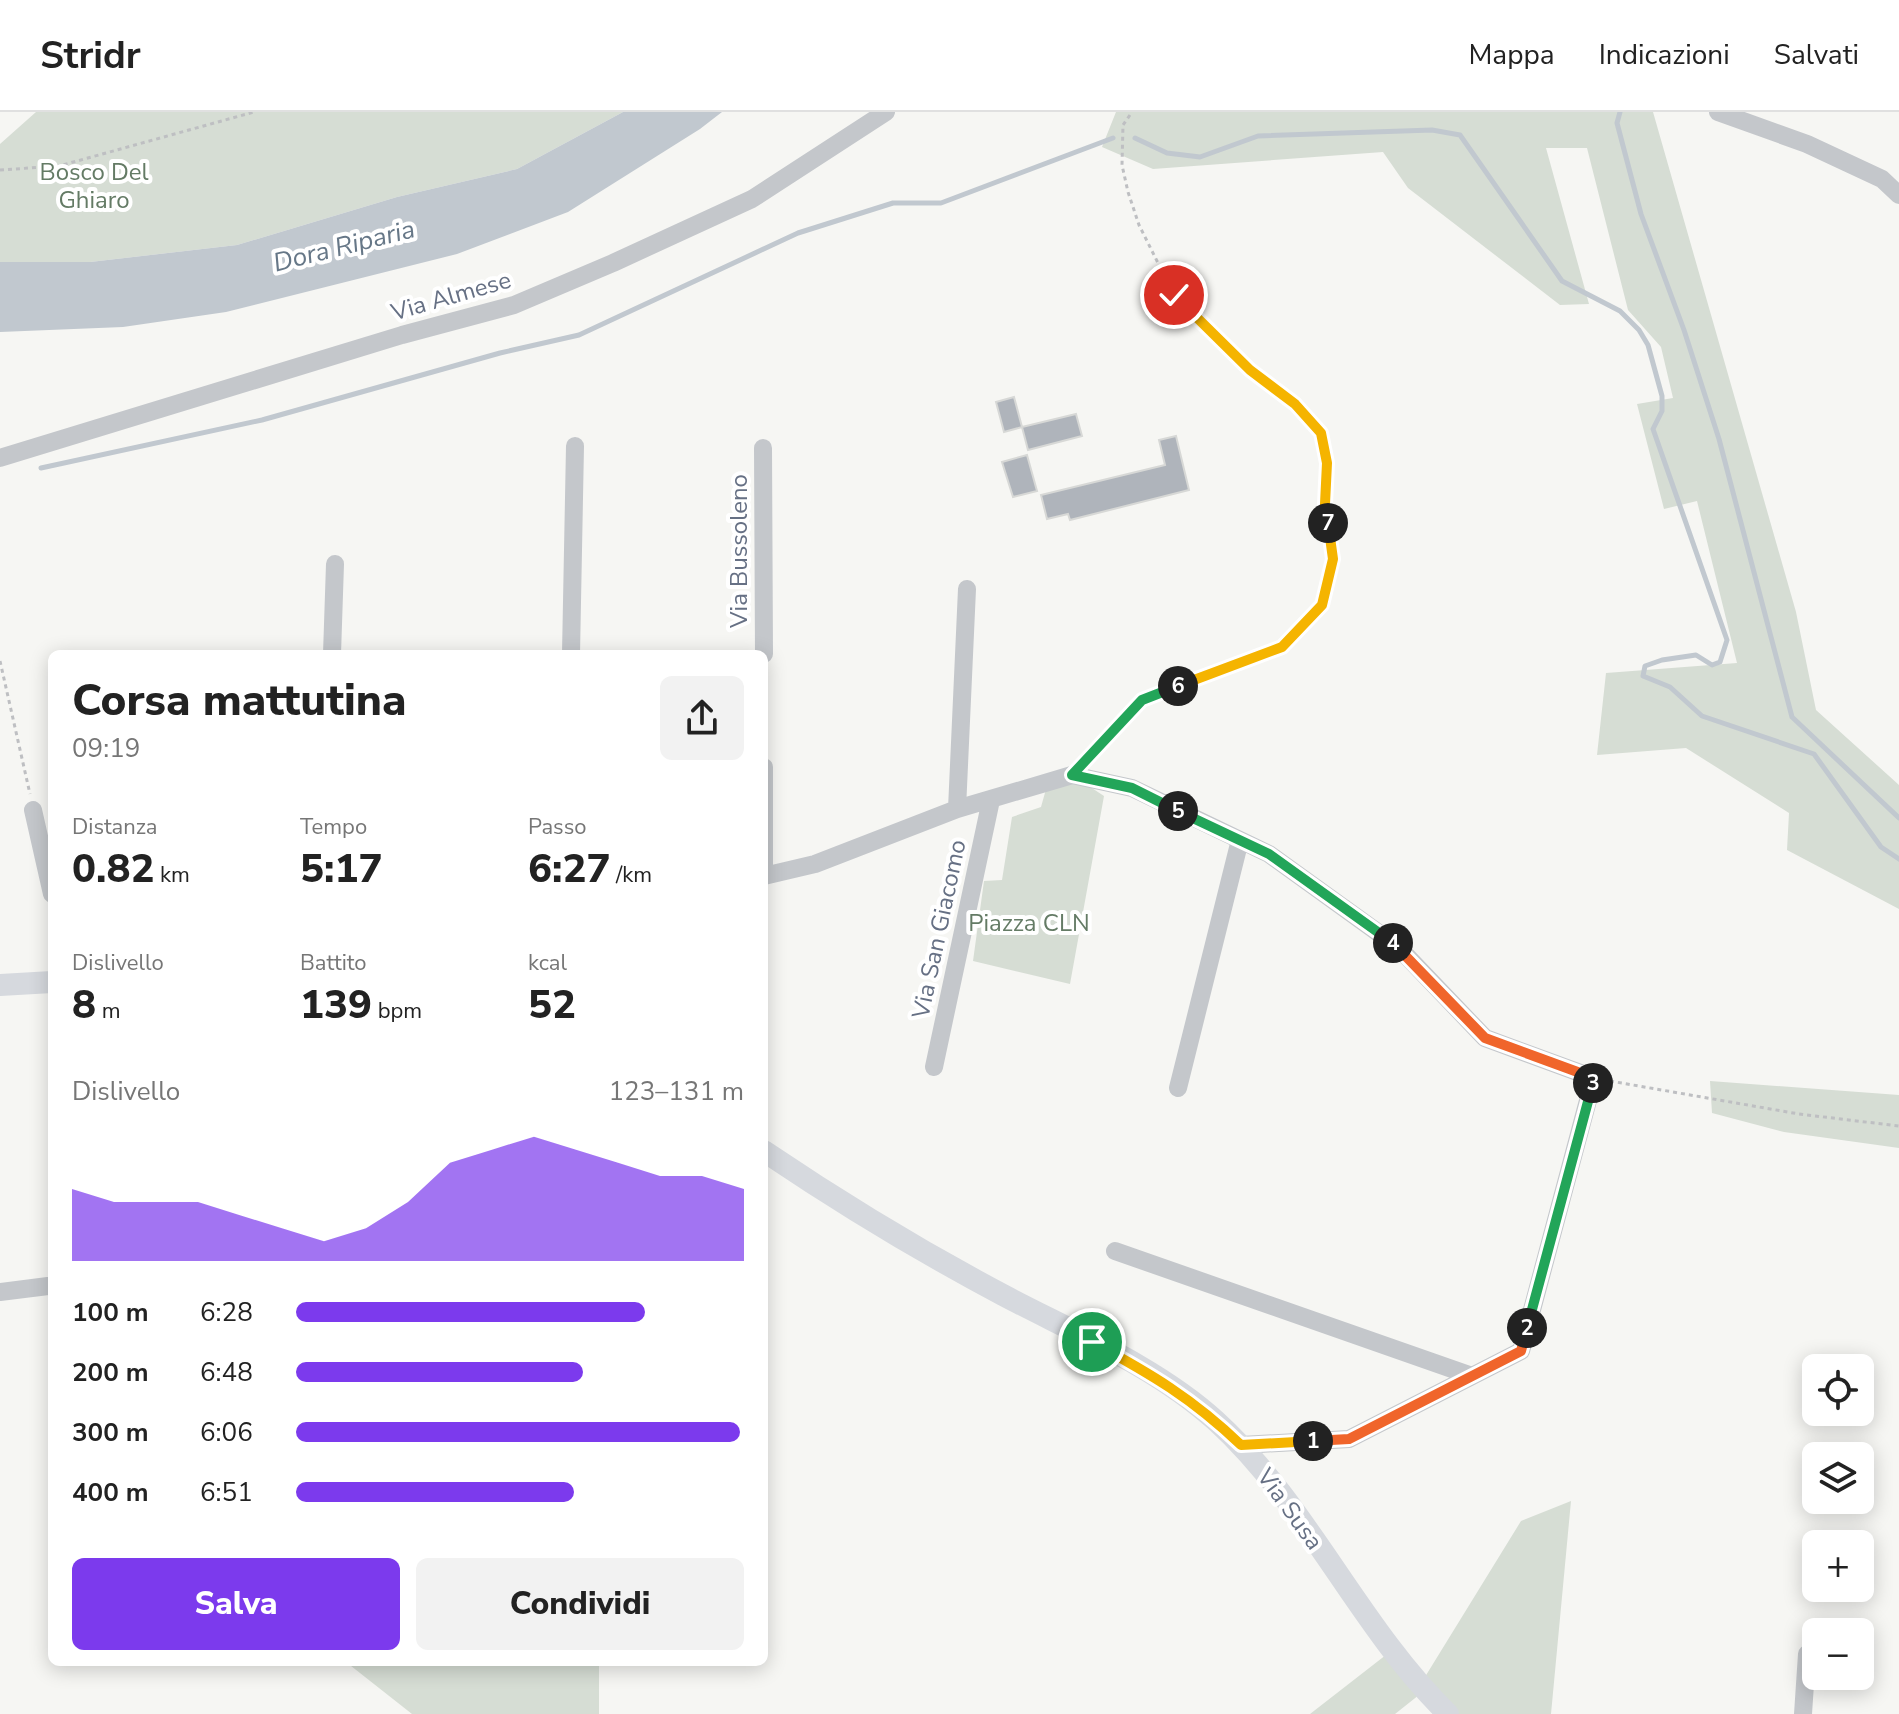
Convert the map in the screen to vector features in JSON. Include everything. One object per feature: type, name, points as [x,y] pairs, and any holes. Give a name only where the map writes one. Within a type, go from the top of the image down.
[{"type":"main road","points":[[0,985],[48,982]]},
{"type":"main road","name":"Via Susa","points":[[768,1154],[913,1246],[1150,1373],[1184,1395],[1241,1445],[1263,1470],[1391,1651],[1448,1714]]},
{"type":"street","name":"Via Almese","points":[[0,458],[402,335],[514,305],[752,199],[886,112]]},
{"type":"street","points":[[1718,112],[1820,150],[1882,179],[1899,195]]},
{"type":"street","points":[[571,650],[575,446]]},
{"type":"street","name":"Via Bussoleno","points":[[763,448],[764,650]]},
{"type":"street","points":[[332,650],[335,564]]},
{"type":"street","points":[[957,809],[967,589]]},
{"type":"street","name":"Via San Giacomo","points":[[768,875],[815,864],[957,809],[1072,775],[1132,788],[1269,854],[1398,947],[1485,1038],[1594,1078]]},
{"type":"street","name":"Via San Giacomo","points":[[934,1067],[991,800]]},
{"type":"street","points":[[33,810],[48,876]]},
{"type":"street","points":[[1178,1088],[1240,840]]},
{"type":"street","points":[[1241,1445],[1349,1439],[1521,1351],[1594,1078]]},
{"type":"street","points":[[1115,1251],[1472,1376]]},
{"type":"street","points":[[0,1292],[48,1286]]},
{"type":"street","points":[[1803,1714],[1805,1690]]},
{"type":"path","points":[[0,170],[59,166],[254,112]]},
{"type":"path","points":[[1072,775],[1142,700],[1282,647],[1322,605],[1333,559],[1325,504],[1327,463],[1321,433],[1295,404],[1250,370],[1174,295],[1139,225],[1128,192],[1122,165],[1123,125],[1132,112]]},
{"type":"path","points":[[0,661],[33,810]]},
{"type":"path","points":[[1594,1078],[1799,1114],[1899,1126]]},
{"type":"green space","name":"Bosco Del Ghiaro","points":[[36,112],[623,112],[517,169],[397,197],[237,245],[90,262],[0,262],[0,144]]},
{"type":"green space","points":[[1116,112],[1653,112],[1796,612],[1816,710],[1899,785],[1899,909],[1787,850],[1789,813],[1686,748],[1597,755],[1606,673],[1737,663],[1697,501],[1664,509],[1637,404],[1673,398],[1661,347],[1628,310],[1587,148],[1546,148],[1589,304],[1560,305],[1408,188],[1383,152],[1153,169],[1102,147]]},
{"type":"green space","name":"Piazza CLN","points":[[1072,775],[1104,796],[1070,984],[973,961],[984,881],[1002,880],[1012,817],[1041,807],[1048,782]]},
{"type":"green space","points":[[1710,1081],[1899,1095],[1899,1148],[1784,1132],[1712,1113]]},
{"type":"green space","points":[[1571,1501],[1551,1714],[1448,1714],[1424,1691],[1395,1714],[1310,1714],[1391,1651],[1420,1685],[1521,1521]]},
{"type":"green space","points":[[351,1666],[599,1666],[599,1714],[412,1714]]},
{"type":"water","name":"Dora Riparia","points":[[623,112],[722,112],[568,212],[457,254],[226,312],[123,327],[0,332],[0,262],[90,262],[237,245],[397,197],[517,169]]},
{"type":"building","points":[[1014,397],[1022,427],[1004,432],[996,402]]},
{"type":"building","points":[[1076,414],[1082,436],[1028,450],[1022,427]]},
{"type":"building","points":[[1176,436],[1189,490],[1070,520],[1068,514],[1047,519],[1041,495],[1165,465],[1159,440]]},
{"type":"building","points":[[1027,455],[1037,491],[1013,497],[1002,462]]},
{"type":"waterway","points":[[1620,112],[1617,123],[1641,214],[1684,330],[1719,439],[1792,717],[1899,818]]},
{"type":"waterway","points":[[1135,138],[1167,153],[1200,157],[1258,136],[1432,130],[1460,135],[1562,281],[1620,311],[1639,330],[1648,345],[1662,396],[1662,411],[1653,429],[1727,640],[1720,662],[1712,665],[1696,655],[1662,660],[1645,666],[1643,676],[1670,687],[1702,716],[1814,754],[1881,847],[1899,859]]},
{"type":"waterway","points":[[41,468],[262,420],[500,353],[579,335],[798,233],[893,203],[941,203],[1113,138]]},
{"type":"route","points":[[1092,1342],[1184,1395],[1241,1445],[1349,1439],[1521,1351],[1594,1078],[1485,1038],[1398,947],[1269,854],[1132,788],[1072,775],[1142,700],[1282,647],[1322,605],[1333,559],[1325,504],[1327,463],[1321,433],[1295,404],[1250,370],[1174,295]]}]
